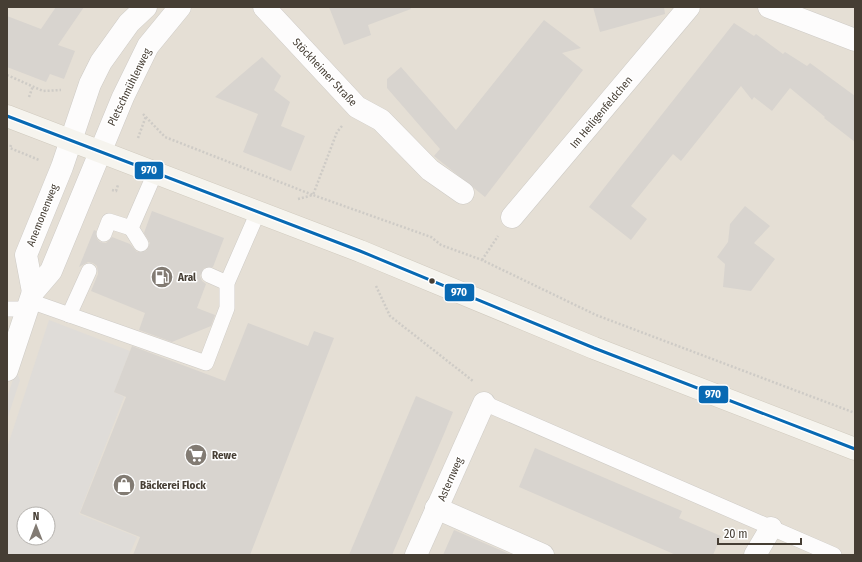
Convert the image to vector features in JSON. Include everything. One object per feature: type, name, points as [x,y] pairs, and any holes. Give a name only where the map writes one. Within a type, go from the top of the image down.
[{"type":"main road","points":[[7,116],[360,251],[594,348],[855,450]]},
{"type":"street","points":[[72,140],[90,84],[101,62],[129,23],[146,7]]},
{"type":"street","name":"Pletschmühlenweg","points":[[99,151],[148,46],[180,7]]},
{"type":"street","name":"Stöckheimer Straße","points":[[264,7],[357,107],[381,120],[430,170],[463,193]]},
{"type":"street","name":"Im Heiligenfeldchen","points":[[512,217],[689,7]]},
{"type":"street","points":[[769,7],[855,40]]},
{"type":"street","name":"Anemonenweg","points":[[7,370],[24,303],[26,255],[72,140]]},
{"type":"street","name":"Anemonenweg","points":[[24,303],[51,270],[99,151]]},
{"type":"street","name":"Asternweg","points":[[416,555],[484,403]]},
{"type":"street","points":[[436,508],[544,555]]},
{"type":"street","points":[[755,555],[772,528]]},
{"type":"lane","points":[[132,228],[154,172]]},
{"type":"lane","points":[[24,303],[69,315],[206,362],[227,308],[227,283],[258,212]]},
{"type":"lane","points":[[104,234],[109,221],[132,228],[140,244]]},
{"type":"lane","points":[[69,315],[89,270]]},
{"type":"lane","points":[[209,275],[227,283]]},
{"type":"lane","points":[[484,403],[834,555]]},
{"type":"path","points":[[7,75],[33,86]]},
{"type":"path","points":[[313,195],[337,132],[357,107]]},
{"type":"path","points":[[165,137],[313,195],[431,237],[441,245],[482,260],[596,315],[855,413]]},
{"type":"path","points":[[258,212],[313,195]]},
{"type":"path","points":[[360,251],[390,316],[474,382],[484,403]]},
{"type":"shaded area","points":[[7,7],[855,7],[855,555],[7,555]]},
{"type":"shaded area","points":[[49,320],[130,351],[114,392],[124,397],[79,514],[137,537],[129,555],[7,555],[7,448]]},
{"type":"shaded area","points":[[16,371],[20,380],[7,420],[7,397]]},
{"type":"building","points":[[56,7],[84,7],[58,45],[75,51],[64,79],[50,74],[46,82],[7,67],[7,16],[41,29]]},
{"type":"building","points":[[329,7],[410,7],[411,9],[368,25],[371,35],[344,45]]},
{"type":"building","points":[[593,7],[664,7],[665,14],[600,32]]},
{"type":"building","points":[[544,20],[581,48],[562,53],[583,70],[485,197],[434,156],[440,149],[387,88],[387,79],[401,67],[456,130]]},
{"type":"building","points":[[734,23],[754,36],[756,34],[783,54],[785,52],[807,66],[810,63],[855,96],[855,142],[824,118],[825,117],[790,88],[772,111],[754,97],[752,100],[741,86],[681,161],[673,154],[631,206],[647,219],[631,240],[589,207]]},
{"type":"building","points":[[262,57],[281,76],[274,90],[290,102],[281,126],[305,136],[291,171],[243,152],[258,114],[215,97]]},
{"type":"building","points":[[745,206],[770,226],[754,243],[775,259],[751,291],[723,287],[725,264],[717,257],[728,242],[730,224]]},
{"type":"building","points":[[152,211],[224,238],[213,267],[204,268],[200,276],[202,281],[206,284],[197,308],[215,315],[211,326],[172,342],[139,330],[145,313],[91,291],[98,274],[97,266],[88,262],[79,267],[94,230],[96,231],[97,239],[100,242],[106,243],[112,237],[130,244],[137,252],[146,251],[150,243],[144,233]]},
{"type":"building","name":"Rewe","points":[[248,323],[308,346],[314,331],[334,338],[250,555],[133,555],[140,537],[80,513],[126,397],[114,392],[132,346],[225,381]]},
{"type":"building","points":[[416,396],[453,412],[444,434],[392,555],[349,555]]},
{"type":"building","points":[[535,448],[682,511],[679,518],[721,536],[713,555],[676,555],[519,487]]},
{"type":"building","points":[[454,530],[512,555],[443,555]]},
{"type":"transit line","name":"970","points":[[7,116],[360,251],[594,348],[855,449]]},
{"type":"place","name":"Aral","points":[[162,277]]},
{"type":"place","name":"Rewe","points":[[196,455]]},
{"type":"place","name":"Bäckerei Flock","points":[[124,485]]}]
